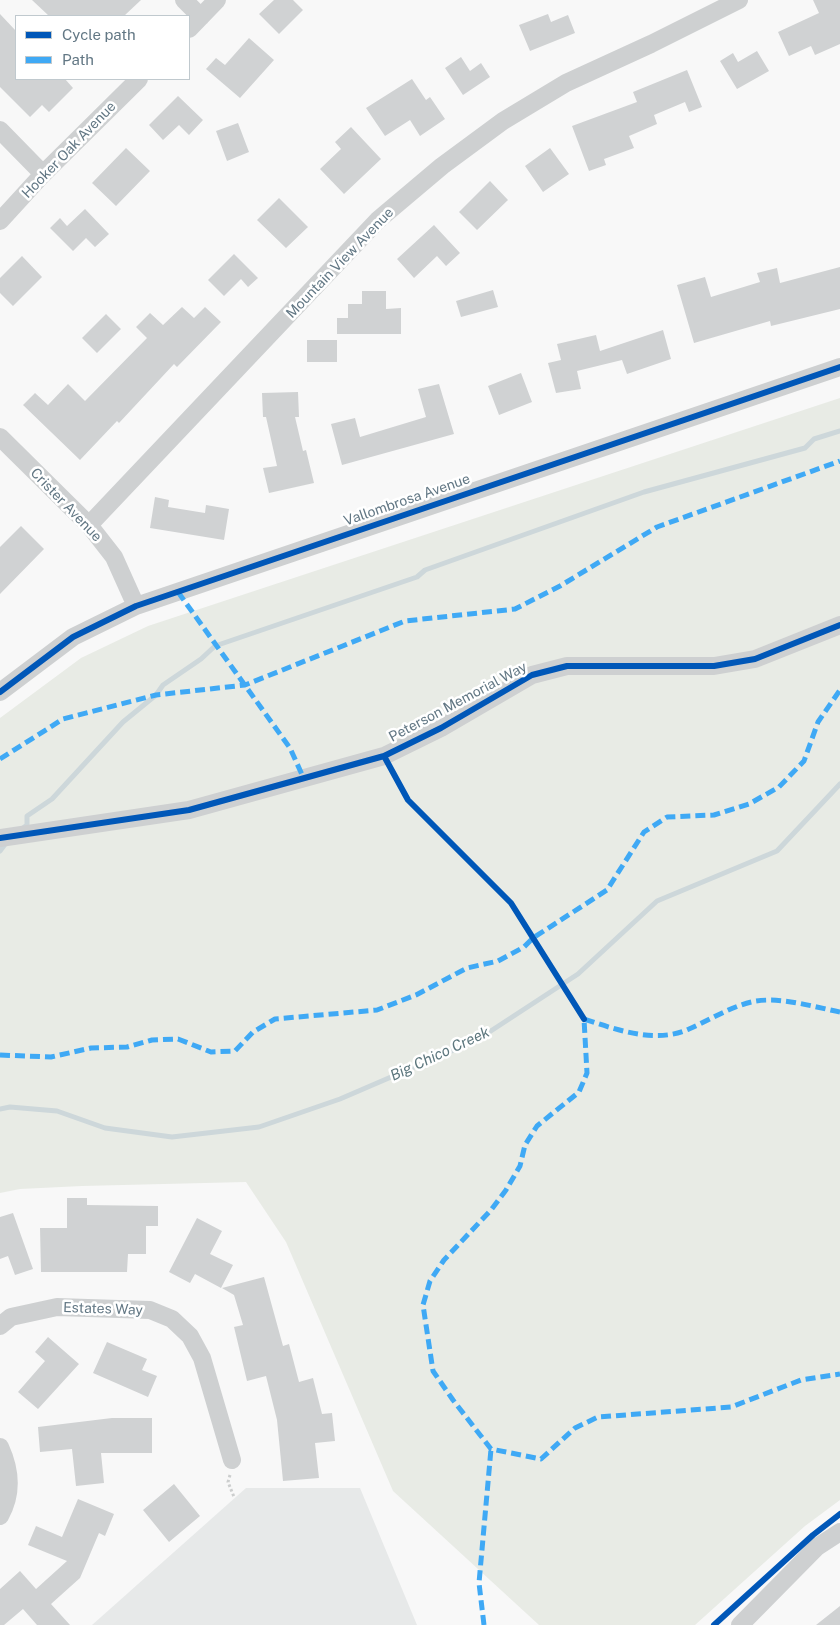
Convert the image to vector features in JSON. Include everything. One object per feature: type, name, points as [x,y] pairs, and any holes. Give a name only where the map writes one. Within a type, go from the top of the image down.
[{"type":"street","points":[[184,0],[195,23],[217,0]]},
{"type":"street","name":"Mountain View Avenue","points":[[89,525],[378,220],[442,166],[503,121],[566,83],[651,44],[739,0]]},
{"type":"street","name":"Hooker Oak Avenue","points":[[0,221],[43,174],[138,80]]},
{"type":"street","points":[[0,130],[43,174]]},
{"type":"street","name":"Vallombrosa Avenue","points":[[0,692],[73,637],[136,606],[840,367]]},
{"type":"street","name":"Crister Avenue","points":[[0,437],[89,525],[114,557],[136,606]]},
{"type":"street","name":"Peterson Memorial Way","points":[[0,838],[189,810],[384,756],[440,728],[532,676],[567,666],[714,666],[755,659],[840,625]]},
{"type":"street","name":"Estates Way","points":[[0,1326],[11,1317],[57,1307],[150,1310],[172,1319],[190,1336],[202,1358],[232,1460]]},
{"type":"street","points":[[0,1447],[8,1468],[10,1490],[6,1506],[0,1516]]},
{"type":"street","points":[[740,1625],[818,1547],[840,1532]]},
{"type":"path","points":[[232,1460],[228,1482],[234,1497]]},
{"type":"shaded area","points":[[840,398],[840,1500],[805,1526],[695,1625],[539,1625],[393,1491],[286,1242],[246,1182],[82,1186],[20,1189],[0,1193],[0,718],[81,658],[148,626]]},
{"type":"shaded area","points":[[246,1488],[360,1488],[417,1625],[92,1625]]},
{"type":"building","points":[[32,0],[141,0],[125,15],[48,15]]},
{"type":"building","points":[[274,0],[293,0],[303,10],[279,34],[259,14]]},
{"type":"building","points":[[813,0],[840,0],[840,44],[815,55],[811,46],[789,56],[778,32],[819,13]]},
{"type":"building","points":[[0,14],[15,30],[15,80],[66,80],[73,88],[49,112],[42,105],[30,117],[0,87]]},
{"type":"building","points":[[548,14],[551,22],[568,15],[575,33],[530,51],[519,25]]},
{"type":"building","points":[[249,38],[274,60],[240,98],[206,69],[216,58],[225,65]]},
{"type":"building","points":[[757,51],[769,71],[737,89],[720,61],[733,53],[738,62]]},
{"type":"building","points":[[461,57],[470,71],[481,63],[490,77],[463,95],[445,68]]},
{"type":"building","points":[[687,70],[702,107],[689,112],[685,102],[654,115],[657,124],[629,136],[634,148],[604,159],[606,165],[589,171],[572,126],[637,102],[633,92]]},
{"type":"building","points":[[412,79],[426,100],[430,97],[445,119],[420,136],[410,120],[385,136],[366,108]]},
{"type":"building","points":[[178,96],[203,120],[189,135],[179,125],[163,140],[149,125]]},
{"type":"building","points":[[238,123],[249,152],[227,161],[216,131]]},
{"type":"building","points":[[351,127],[381,159],[344,194],[320,169],[341,149],[335,142]]},
{"type":"building","points":[[126,148],[150,171],[116,206],[92,183]]},
{"type":"building","points":[[550,148],[569,174],[543,192],[525,166]]},
{"type":"building","points":[[490,181],[508,200],[477,230],[459,212]]},
{"type":"building","points":[[279,198],[308,227],[286,248],[257,220]]},
{"type":"building","points":[[85,209],[109,234],[95,247],[86,238],[73,251],[50,228],[60,218],[67,226]]},
{"type":"building","points":[[434,225],[460,253],[446,266],[437,256],[414,278],[397,259]]},
{"type":"building","points":[[234,254],[258,278],[248,287],[241,279],[224,296],[208,280]]},
{"type":"building","points":[[22,256],[42,277],[13,306],[0,293],[0,278]]},
{"type":"building","points":[[840,267],[840,309],[771,326],[770,321],[694,343],[677,285],[705,277],[711,297],[760,282],[757,273],[777,268],[780,283]]},
{"type":"building","points":[[493,290],[498,307],[461,317],[456,301]]},
{"type":"building","points":[[362,291],[386,291],[386,309],[401,308],[401,334],[337,334],[337,318],[348,318],[348,304],[362,304]]},
{"type":"building","points":[[182,307],[194,318],[205,307],[221,322],[177,367],[174,364],[119,423],[117,421],[80,460],[23,405],[35,393],[48,405],[68,384],[85,401],[147,338],[136,327],[150,313],[163,325]]},
{"type":"building","points":[[106,314],[121,329],[97,353],[82,338]]},
{"type":"building","points":[[663,330],[671,359],[627,374],[622,360],[577,371],[581,389],[556,393],[548,363],[561,360],[557,344],[596,335],[600,351]]},
{"type":"building","points":[[307,340],[337,340],[337,362],[307,362]]},
{"type":"building","points":[[521,373],[532,402],[499,415],[488,386]]},
{"type":"building","points":[[439,384],[454,434],[342,465],[331,424],[355,418],[360,437],[426,417],[418,389]]},
{"type":"building","points":[[298,392],[299,417],[295,417],[303,451],[306,450],[314,483],[269,493],[263,468],[277,466],[266,417],[263,417],[262,393]]},
{"type":"building","points":[[155,497],[169,500],[168,507],[205,513],[206,505],[229,509],[224,540],[150,528]]},
{"type":"building","points":[[21,526],[44,549],[0,594],[0,547]]},
{"type":"building","points":[[67,1198],[87,1198],[87,1205],[158,1206],[158,1226],[146,1226],[146,1254],[128,1254],[127,1272],[41,1272],[40,1228],[67,1228]]},
{"type":"building","points":[[13,1213],[33,1269],[15,1275],[8,1256],[0,1259],[0,1217]]},
{"type":"building","points":[[197,1218],[222,1231],[210,1254],[233,1265],[221,1288],[195,1274],[190,1283],[169,1272]]},
{"type":"building","points":[[264,1277],[283,1346],[289,1344],[299,1382],[313,1378],[322,1414],[332,1413],[335,1441],[315,1443],[319,1478],[283,1481],[277,1420],[266,1376],[247,1381],[234,1327],[243,1325],[234,1295],[222,1288]]},
{"type":"building","points":[[48,1337],[79,1364],[38,1409],[18,1392],[45,1361],[35,1352]]},
{"type":"building","points":[[107,1342],[147,1359],[142,1370],[157,1376],[148,1397],[93,1373]]},
{"type":"building","points":[[112,1418],[152,1418],[152,1453],[101,1453],[104,1483],[76,1486],[72,1449],[40,1452],[38,1427]]},
{"type":"building","points":[[174,1484],[200,1516],[169,1542],[143,1510]]},
{"type":"building","points":[[78,1499],[114,1514],[105,1536],[99,1533],[80,1578],[51,1604],[70,1625],[37,1625],[23,1609],[4,1625],[0,1625],[0,1589],[20,1571],[36,1589],[67,1561],[28,1545],[36,1526],[62,1537]]},
{"type":"building","points":[[840,1606],[840,1625],[816,1625]]},
{"type":"waterway","points":[[22,829],[27,825],[27,816],[52,799],[123,722],[156,695],[163,685],[201,659],[215,646],[417,577],[425,570],[644,492],[805,448],[814,439],[840,431]]},
{"type":"waterway","name":"Big Chico Creek","points":[[0,1109],[10,1107],[57,1111],[105,1128],[172,1137],[259,1127],[340,1099],[477,1040],[578,974],[657,901],[777,851],[840,784]]},
{"type":"waterway","points":[[0,851],[6,843]]},
{"type":"marked path","points":[[0,759],[63,719],[156,695],[245,685],[405,621],[515,609],[560,586],[657,527],[840,461]]},
{"type":"marked path","points":[[178,592],[290,748],[304,779]]},
{"type":"marked path","points":[[0,1055],[51,1057],[91,1048],[127,1047],[152,1040],[178,1039],[211,1052],[235,1051],[253,1032],[275,1019],[377,1010],[416,995],[467,968],[498,961],[524,947],[533,938],[607,890],[644,832],[667,817],[714,815],[749,804],[779,787],[804,761],[818,722],[840,690]]},
{"type":"marked path","points":[[840,1012],[788,1001],[756,1001],[730,1009],[689,1029],[663,1035],[636,1034],[584,1019],[587,1073],[579,1092],[537,1126],[525,1145],[520,1166],[506,1190],[491,1210],[444,1260],[430,1281],[423,1305],[433,1371],[453,1400],[491,1449],[541,1459],[575,1428],[598,1417],[731,1407],[801,1380],[840,1374]]},
{"type":"marked path","points":[[484,1625],[479,1583],[491,1449]]},
{"type":"cycle path","points":[[0,692],[73,637],[136,606],[840,367]]},
{"type":"cycle path","points":[[0,838],[189,810],[384,756],[441,728],[532,675],[567,666],[714,666],[755,659],[840,625]]},
{"type":"cycle path","points":[[384,756],[408,800],[511,903],[584,1019]]},
{"type":"cycle path","points":[[714,1625],[813,1535],[840,1514]]}]
